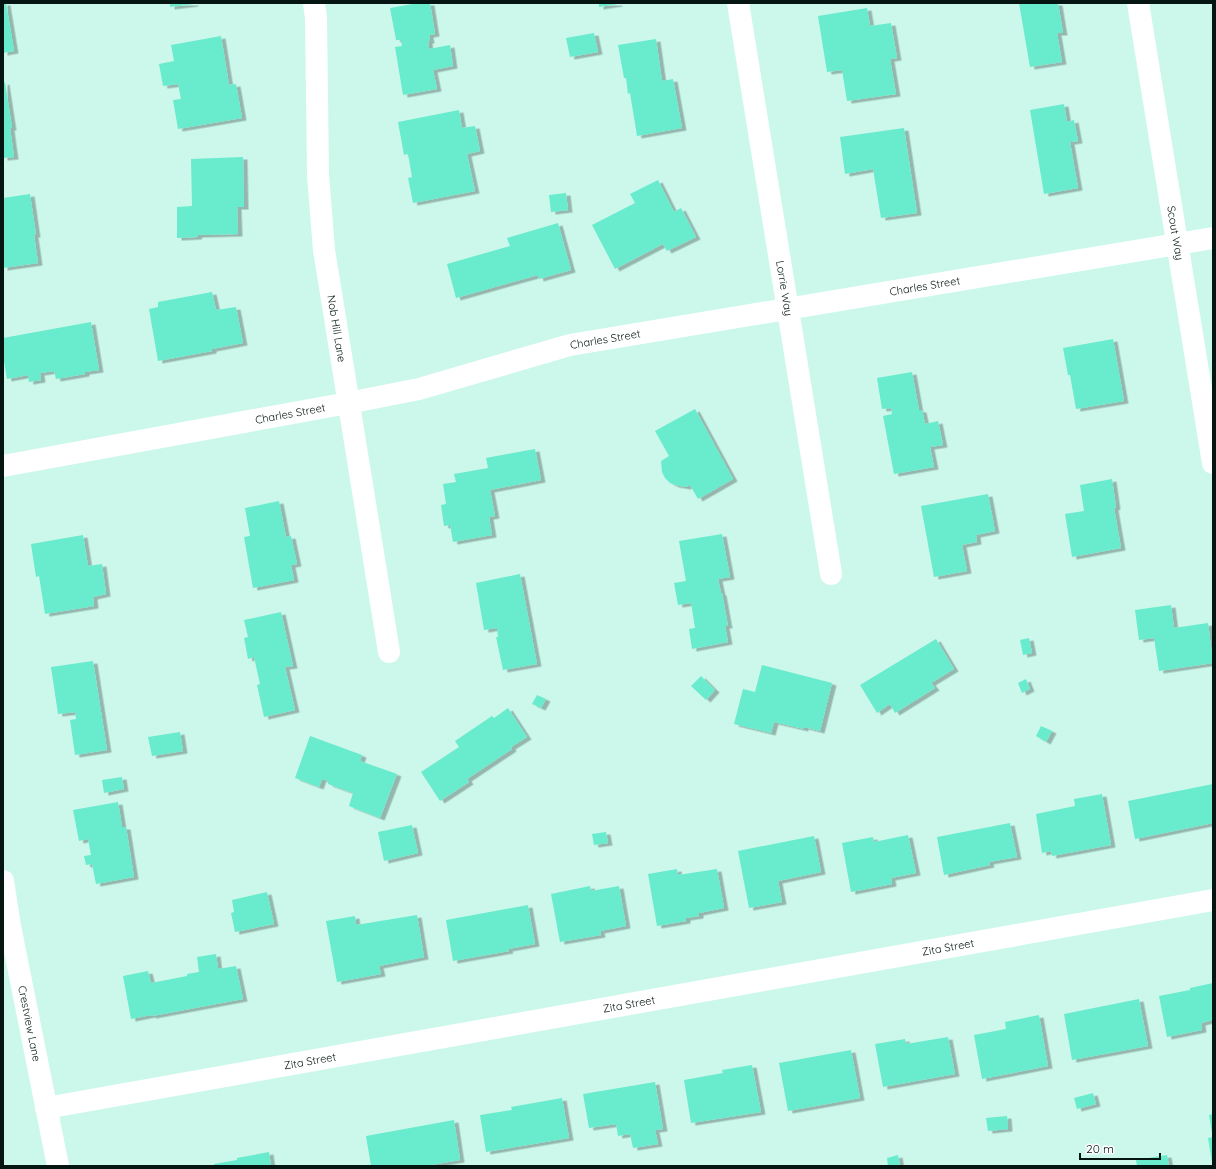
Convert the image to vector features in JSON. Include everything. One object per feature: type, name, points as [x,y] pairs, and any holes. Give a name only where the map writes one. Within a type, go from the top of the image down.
[{"type":"street","name":"Nob Hill Lane","points":[[314,3],[316,18],[318,175],[324,250],[389,652]]},
{"type":"street","name":"Lorrie Way","points":[[738,3],[831,574]]},
{"type":"street","name":"Scout Way","points":[[1138,3],[1213,463]]},
{"type":"street","name":"Charles Street","points":[[3,466],[348,403],[419,388],[570,344],[1213,238]]},
{"type":"street","name":"Crestview Lane","points":[[3,881],[10,926],[58,1166]]},
{"type":"street","name":"Zita Street","points":[[46,1108],[1213,900]]},
{"type":"building","points":[[3,3],[6,3],[14,51],[3,53]]},
{"type":"building","points":[[170,3],[194,3],[194,4],[170,7]]},
{"type":"building","points":[[418,3],[430,3],[435,34],[429,35],[429,49],[450,45],[453,66],[433,70],[437,89],[403,95],[395,47],[402,46],[401,40],[396,40],[390,8]]},
{"type":"building","points":[[599,3],[618,3],[618,4],[599,7]]},
{"type":"building","points":[[1019,3],[1058,3],[1063,33],[1057,33],[1062,62],[1030,67]]},
{"type":"building","points":[[867,8],[870,26],[891,23],[897,58],[890,59],[896,94],[847,101],[842,70],[827,72],[818,16]]},
{"type":"building","points":[[594,33],[598,52],[570,57],[566,38]]},
{"type":"building","points":[[221,36],[229,85],[236,84],[242,118],[178,129],[173,100],[181,99],[178,84],[163,86],[159,64],[174,61],[171,45]]},
{"type":"building","points":[[656,39],[662,81],[673,79],[682,128],[637,136],[630,93],[628,94],[626,78],[624,78],[618,45]]},
{"type":"building","points":[[5,82],[12,128],[10,128],[14,157],[3,158],[3,83]]},
{"type":"building","points":[[1064,104],[1067,122],[1074,120],[1078,141],[1070,142],[1078,188],[1044,194],[1030,110]]},
{"type":"building","points":[[459,110],[462,128],[475,126],[480,151],[467,154],[475,191],[413,203],[408,178],[412,177],[408,154],[404,155],[398,122]]},
{"type":"building","points":[[904,128],[917,213],[881,218],[873,169],[845,174],[840,137]]},
{"type":"building","points":[[243,157],[244,207],[237,207],[238,234],[198,235],[197,237],[177,238],[177,207],[192,206],[191,159]]},
{"type":"building","points":[[658,180],[674,212],[681,208],[696,237],[667,251],[663,244],[615,269],[592,225],[635,203],[630,194]]},
{"type":"building","points":[[566,193],[568,210],[551,212],[549,195]]},
{"type":"building","points":[[30,194],[36,235],[34,235],[38,263],[3,268],[3,198]]},
{"type":"building","points":[[558,223],[571,270],[539,279],[538,275],[456,298],[447,264],[510,246],[507,238]]},
{"type":"building","points":[[212,292],[216,310],[236,307],[243,343],[212,349],[212,351],[158,361],[149,309],[158,307],[158,302]]},
{"type":"building","points":[[91,322],[99,370],[56,379],[54,371],[40,373],[41,380],[29,382],[28,375],[7,379],[3,356],[3,338]]},
{"type":"building","points":[[1113,339],[1124,401],[1076,409],[1070,375],[1068,375],[1063,348]]},
{"type":"building","points":[[912,372],[919,410],[922,410],[925,424],[938,421],[943,445],[930,447],[934,467],[894,474],[883,416],[892,414],[891,408],[882,409],[877,378]]},
{"type":"building","points":[[695,409],[733,479],[698,499],[690,485],[686,487],[675,485],[670,483],[665,478],[662,472],[661,461],[669,456],[655,431]]},
{"type":"building","points":[[535,449],[541,480],[490,490],[495,516],[489,517],[492,535],[453,542],[450,525],[444,526],[441,505],[446,504],[443,484],[456,482],[454,474],[488,468],[486,458]]},
{"type":"building","points":[[1112,479],[1116,507],[1114,508],[1121,548],[1072,557],[1065,514],[1084,511],[1080,485]]},
{"type":"building","points":[[988,494],[995,531],[976,535],[977,542],[962,545],[967,571],[934,577],[921,506]]},
{"type":"building","points":[[279,501],[286,537],[291,536],[297,564],[291,565],[294,580],[253,588],[244,537],[250,536],[245,508]]},
{"type":"building","points":[[722,534],[730,577],[718,579],[728,626],[725,626],[728,642],[692,649],[689,629],[695,628],[691,603],[678,605],[674,583],[686,581],[679,541]]},
{"type":"building","points":[[83,535],[88,566],[102,564],[106,594],[93,597],[94,606],[45,614],[39,576],[36,577],[31,544]]},
{"type":"building","points":[[520,574],[537,664],[503,670],[496,637],[498,637],[497,628],[484,630],[476,583]]},
{"type":"building","points":[[1171,605],[1174,628],[1208,623],[1213,663],[1159,671],[1154,638],[1139,640],[1135,610]]},
{"type":"building","points":[[281,612],[293,666],[285,667],[295,710],[264,717],[257,685],[260,684],[254,657],[248,659],[244,638],[248,637],[244,620]]},
{"type":"building","points":[[1029,638],[1032,653],[1023,655],[1020,640]]},
{"type":"building","points":[[936,639],[954,669],[931,683],[935,688],[895,713],[890,704],[877,713],[860,685]]},
{"type":"building","points":[[93,661],[107,750],[75,755],[70,720],[76,719],[75,712],[58,714],[51,667]]},
{"type":"building","points":[[762,665],[832,683],[820,731],[774,722],[771,733],[734,724],[743,689],[755,692]]},
{"type":"building","points":[[701,676],[715,690],[706,700],[691,686]]},
{"type":"building","points":[[1026,679],[1030,689],[1022,693],[1018,683]]},
{"type":"building","points":[[537,695],[546,699],[541,708],[532,704]]},
{"type":"building","points":[[508,708],[527,737],[511,747],[512,749],[467,779],[469,782],[440,801],[421,772],[459,747],[455,741],[492,716],[494,718]]},
{"type":"building","points":[[1041,726],[1052,731],[1046,742],[1036,736]]},
{"type":"building","points":[[180,732],[183,751],[152,756],[148,737]]},
{"type":"building","points":[[310,736],[362,755],[360,761],[397,774],[380,818],[349,806],[353,793],[328,784],[328,781],[322,779],[319,787],[295,778]]},
{"type":"building","points":[[122,777],[124,789],[104,793],[102,780]]},
{"type":"building","points":[[1213,784],[1213,823],[1135,839],[1128,801]]},
{"type":"building","points":[[1102,794],[1111,845],[1052,856],[1051,851],[1042,853],[1036,814],[1075,806],[1074,799]]},
{"type":"building","points":[[118,802],[122,827],[126,827],[134,877],[96,884],[92,864],[86,865],[84,856],[91,855],[88,839],[79,841],[73,810]]},
{"type":"building","points":[[1010,823],[1017,857],[989,862],[990,865],[944,875],[937,837]]},
{"type":"building","points":[[412,825],[418,853],[384,861],[378,832]]},
{"type":"building","points":[[606,832],[608,843],[594,845],[592,834]]},
{"type":"building","points":[[908,835],[916,873],[891,878],[892,884],[851,892],[842,843],[873,837],[874,842]]},
{"type":"building","points":[[814,836],[821,872],[778,881],[782,902],[749,908],[738,851]]},
{"type":"building","points":[[677,869],[678,875],[717,869],[724,908],[699,913],[699,916],[686,918],[686,921],[657,926],[648,874]]},
{"type":"building","points":[[590,886],[591,891],[619,886],[626,926],[600,931],[601,935],[560,942],[551,894]]},
{"type":"building","points":[[267,892],[274,924],[235,932],[231,913],[234,912],[232,900]]},
{"type":"building","points":[[528,905],[535,944],[508,949],[509,951],[453,961],[446,920]]},
{"type":"building","points":[[417,915],[424,957],[379,966],[381,974],[337,982],[326,921],[355,916],[356,925]]},
{"type":"building","points":[[216,954],[218,969],[236,966],[243,999],[131,1019],[123,976],[148,971],[151,983],[187,976],[187,974],[199,972],[197,957]]},
{"type":"building","points":[[1213,983],[1213,1020],[1201,1023],[1202,1030],[1167,1037],[1159,996],[1190,990],[1190,988]]},
{"type":"building","points":[[1139,999],[1148,1046],[1072,1060],[1064,1014]]},
{"type":"building","points":[[1039,1015],[1048,1066],[982,1079],[974,1035],[1006,1029],[1005,1022]]},
{"type":"building","points":[[948,1037],[955,1074],[883,1087],[875,1044],[905,1039],[906,1044]]},
{"type":"building","points":[[851,1050],[860,1098],[788,1111],[779,1063]]},
{"type":"building","points":[[752,1065],[761,1112],[691,1123],[684,1080],[723,1073],[722,1070]]},
{"type":"building","points":[[655,1082],[663,1129],[655,1130],[658,1144],[633,1148],[630,1134],[618,1136],[616,1124],[589,1128],[583,1094]]},
{"type":"building","points":[[1093,1093],[1096,1104],[1077,1109],[1074,1098]]},
{"type":"building","points":[[562,1098],[569,1138],[486,1152],[480,1115],[512,1110],[511,1107]]},
{"type":"building","points":[[1213,1114],[1213,1133],[1212,1133],[1209,1115]]},
{"type":"building","points":[[1007,1116],[1008,1129],[988,1131],[986,1118]]},
{"type":"building","points":[[454,1120],[460,1160],[425,1166],[371,1166],[366,1136]]},
{"type":"building","points":[[1213,1137],[1213,1162],[1212,1162],[1208,1138]]},
{"type":"building","points":[[269,1152],[271,1166],[214,1166],[214,1164],[237,1160],[237,1158]]},
{"type":"building","points":[[898,1155],[900,1166],[888,1166],[887,1158]]},
{"type":"building","points":[[1167,1155],[1169,1166],[1137,1166],[1136,1160]]}]
